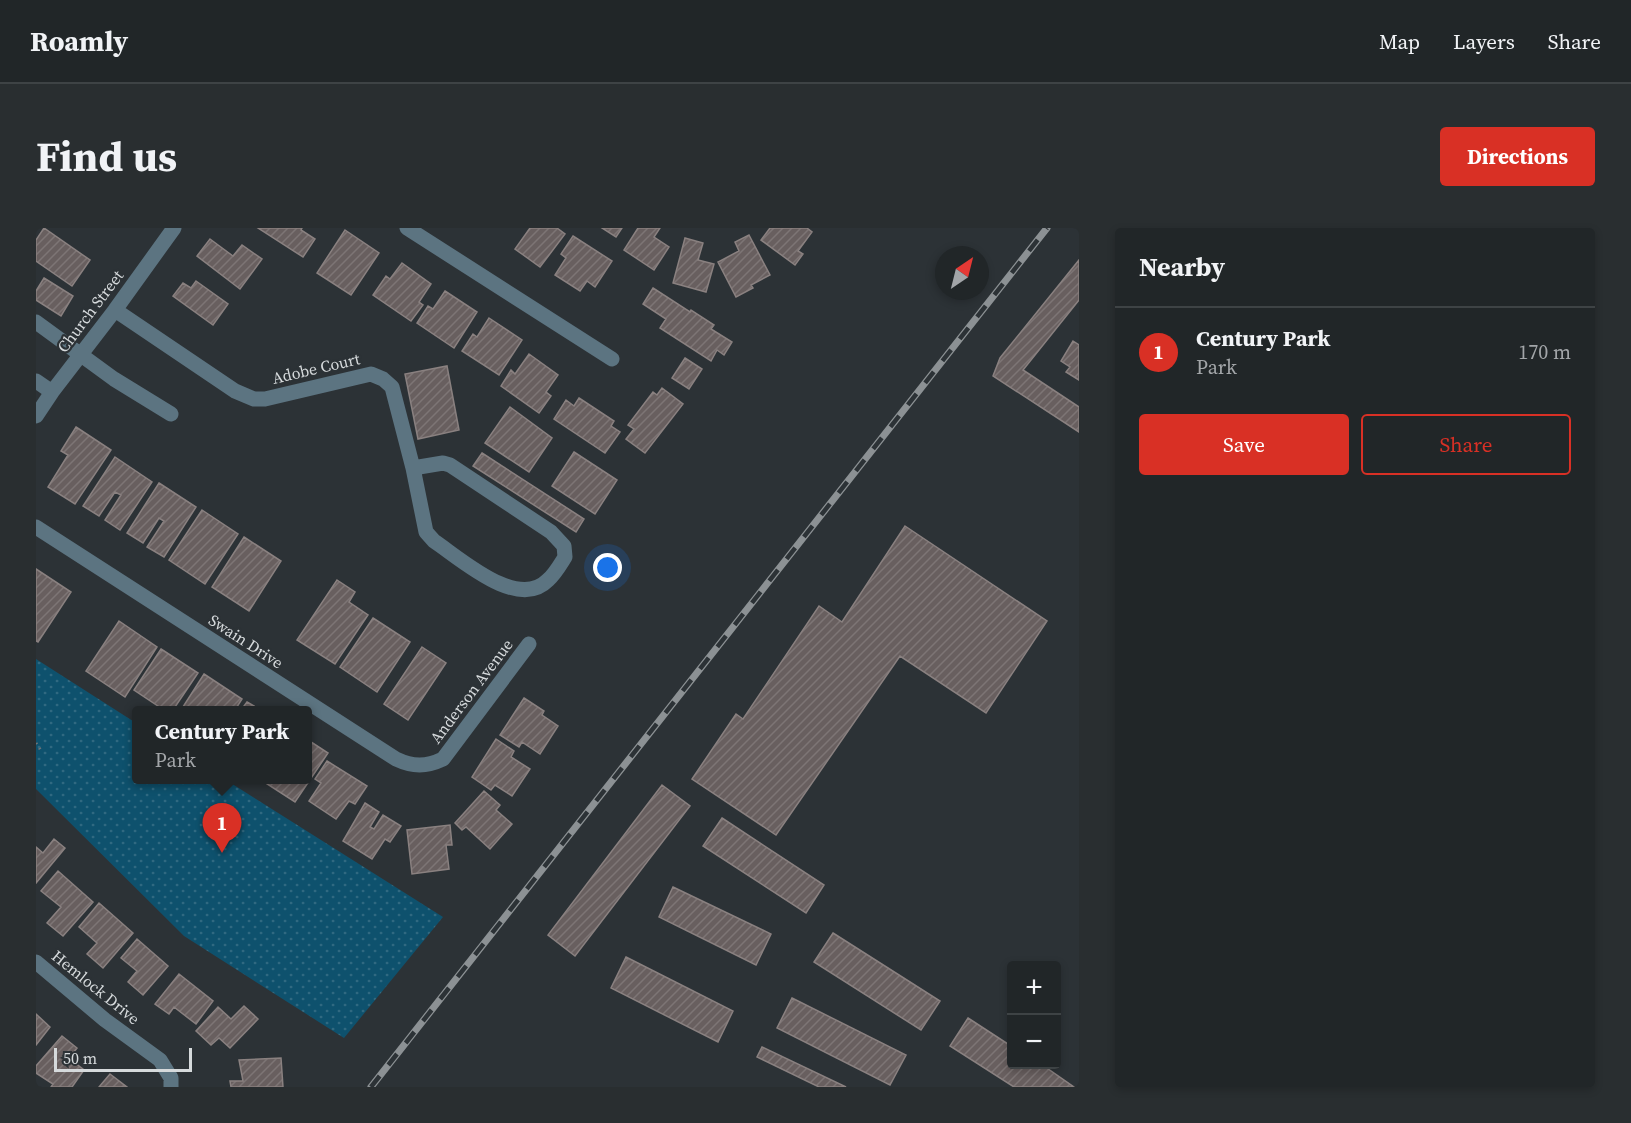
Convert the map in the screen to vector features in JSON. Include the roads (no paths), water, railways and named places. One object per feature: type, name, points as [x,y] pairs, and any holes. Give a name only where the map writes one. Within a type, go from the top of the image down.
[{"type":"street","name":"Church Street","points":[[36,416],[174,228]]},
{"type":"street","points":[[407,228],[612,359]]},
{"type":"street","name":"Adobe Court","points":[[115,310],[235,391],[254,399],[266,399],[371,374],[382,379],[392,387],[413,468],[426,532],[434,541],[501,586],[516,590],[532,589],[548,581],[565,558],[564,546],[551,532],[450,465],[443,463],[413,468]]},
{"type":"street","points":[[36,322],[114,379],[171,414]]},
{"type":"street","points":[[36,381],[52,392]]},
{"type":"street","name":"Swain Drive","points":[[36,527],[396,759],[408,765],[430,765],[442,759]]},
{"type":"street","name":"Anderson Avenue","points":[[442,759],[529,644]]},
{"type":"street","name":"Hemlock Drive","points":[[36,962],[160,1060],[171,1078],[171,1087]]},
{"type":"railway","points":[[371,1087],[1047,228]]},
{"type":"place","name":"Century Park","points":[[222,853]]}]
